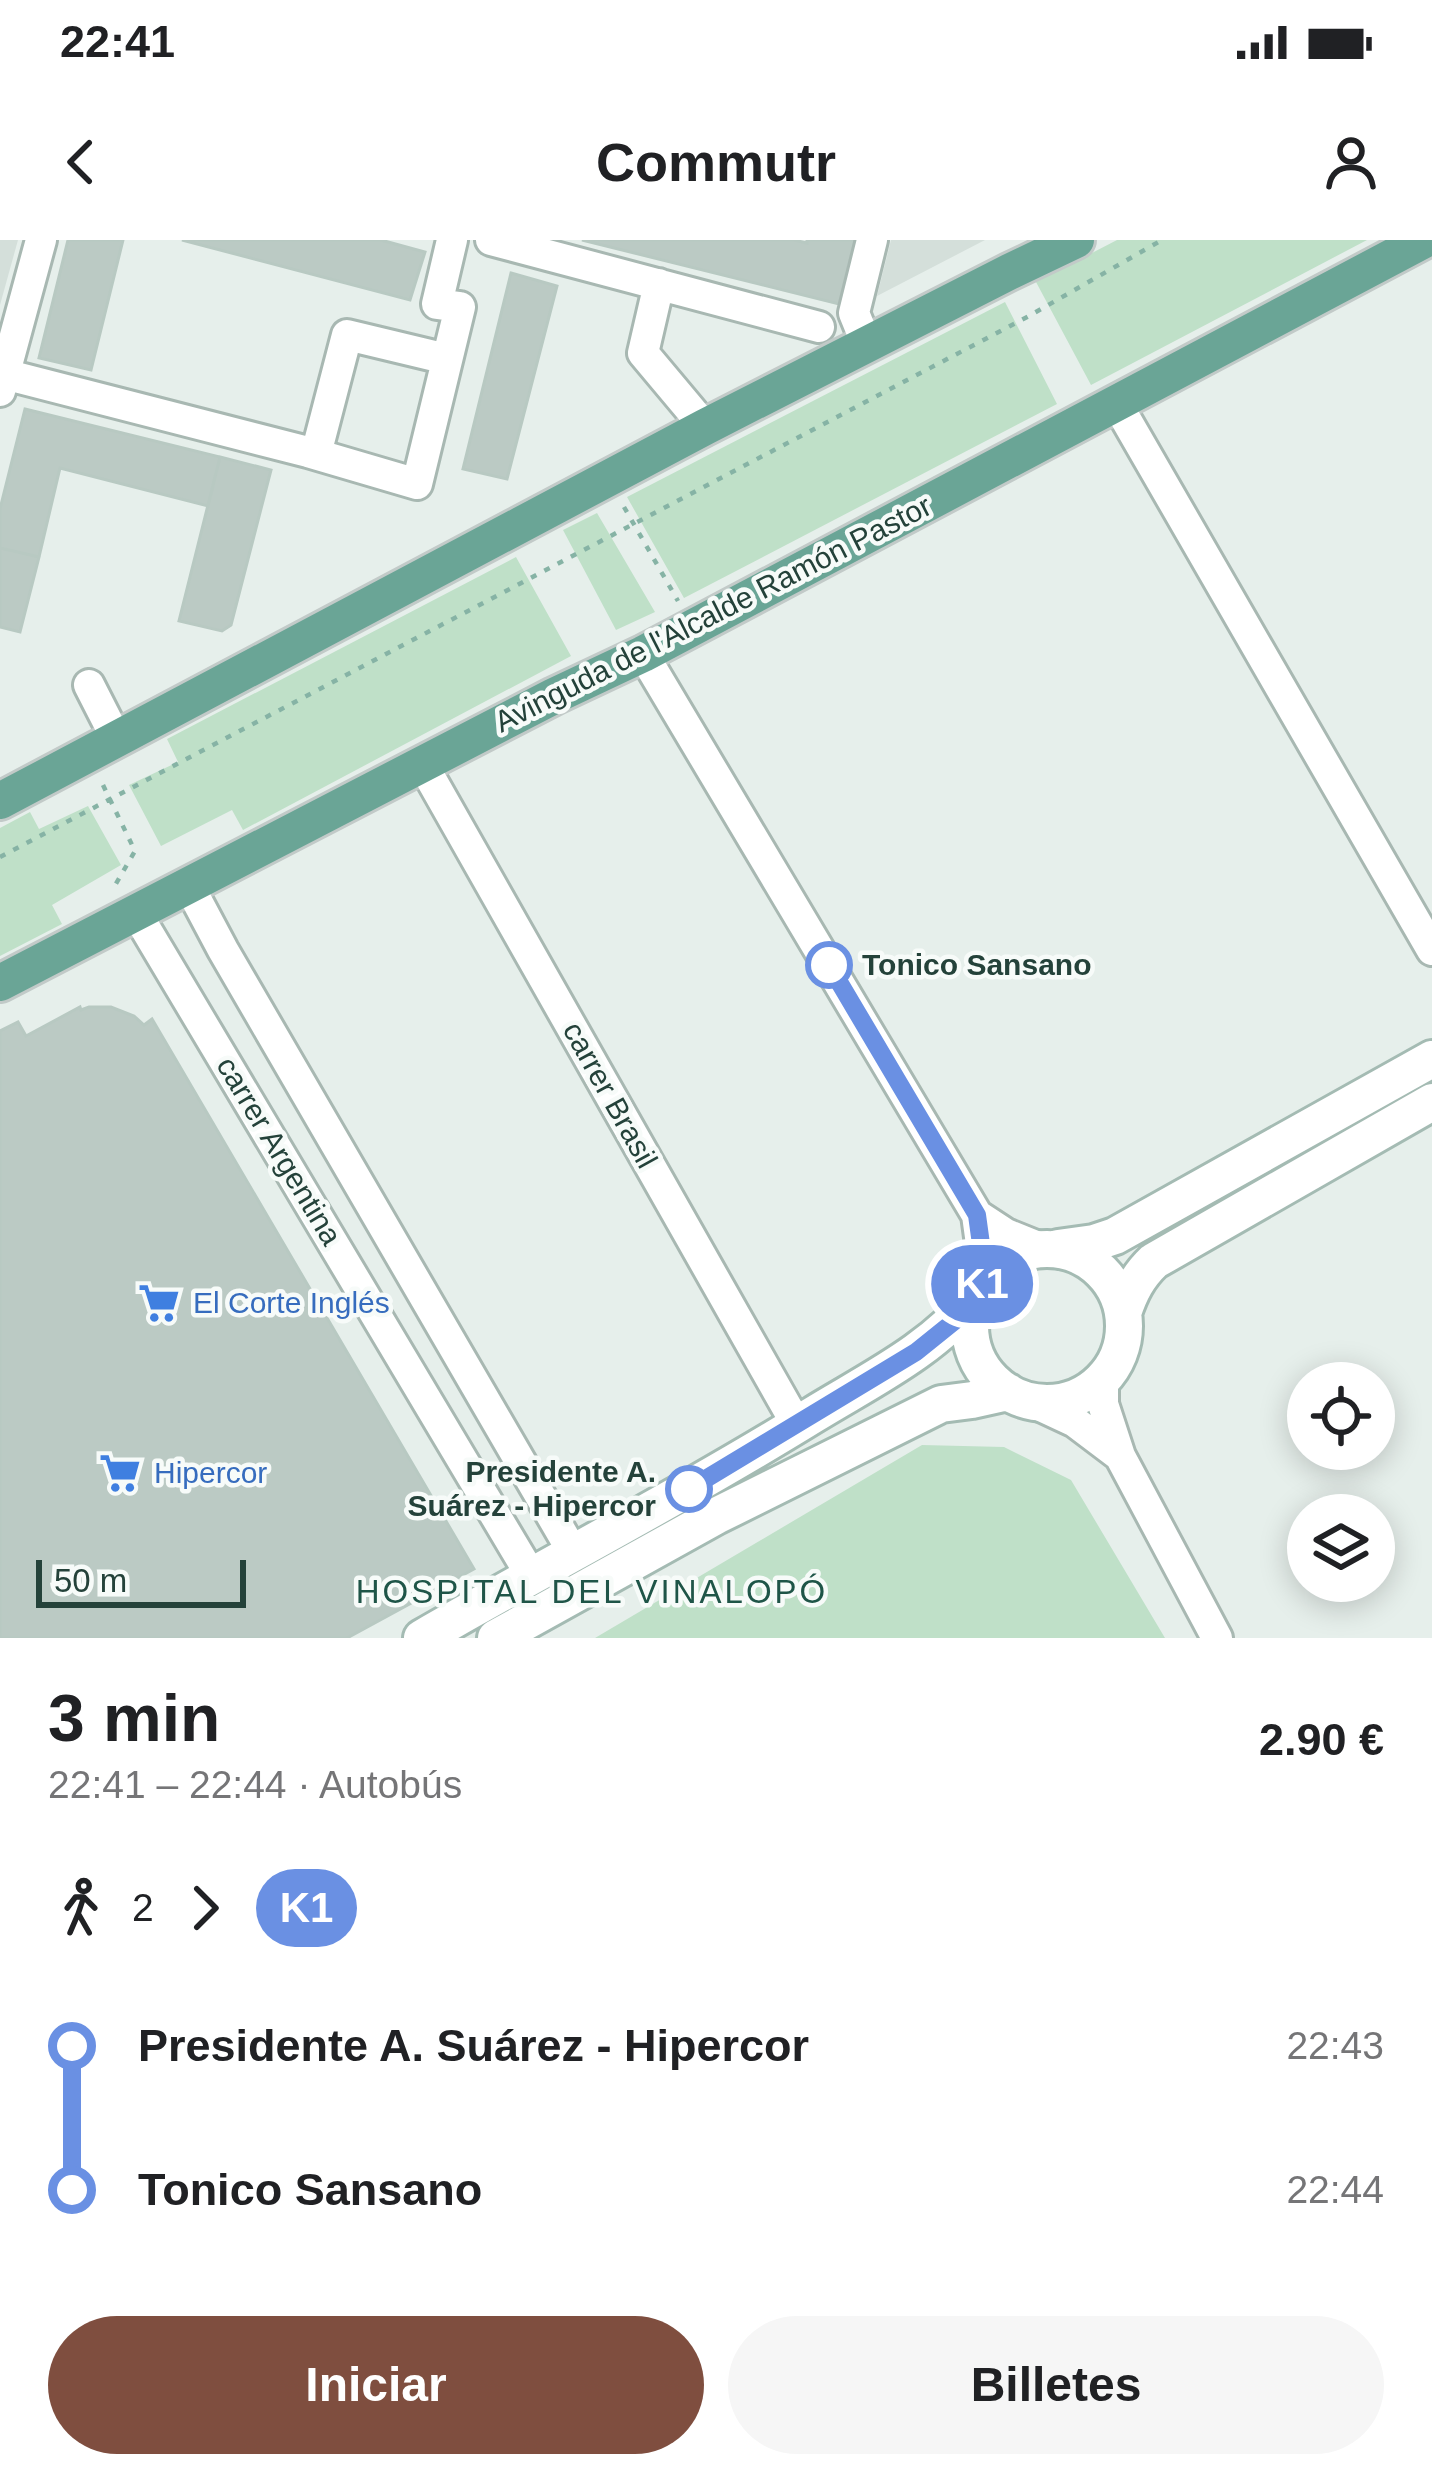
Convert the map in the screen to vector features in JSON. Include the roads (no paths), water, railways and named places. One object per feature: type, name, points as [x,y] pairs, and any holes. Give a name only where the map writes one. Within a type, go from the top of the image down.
[{"type":"main road","points":[[0,801],[705,427],[1076,240]]},
{"type":"main road","name":"Avinguda de l'Alcalde Ramón Pastor","points":[[0,983],[125,898],[188,884],[424,765],[1424,240]]},
{"type":"main road","points":[[422,1638],[916,1352],[957,1319],[988,1275],[1008,1258],[1033,1249],[1094,1244],[1115,1236],[1432,1059]]},
{"type":"main road","points":[[1123,1313],[1130,1292],[1154,1261],[1432,1102]]},
{"type":"main road","points":[[496,1638],[716,1516],[940,1404],[1019,1396],[1049,1404],[1074,1399],[1096,1386],[1113,1368],[1123,1344],[1118,1293],[1083,1256],[1050,1249]]},
{"type":"main road","points":[[979,1291],[970,1322],[973,1347],[983,1370],[1019,1396]]},
{"type":"street","points":[[41,240],[1,380],[316,454],[417,484],[460,307],[437,304],[449,249]]},
{"type":"street","points":[[490,240],[819,327]]},
{"type":"street","points":[[867,345],[854,313],[872,240]]},
{"type":"street","points":[[659,284],[644,353],[705,427]]},
{"type":"street","points":[[316,454],[347,334],[447,359]]},
{"type":"street","points":[[1117,404],[1432,950]]},
{"type":"street","points":[[643,654],[977,1215],[983,1254],[979,1291]]},
{"type":"street","points":[[89,686],[101,746]]},
{"type":"street","name":"carrer Brasil","points":[[424,765],[797,1425]]},
{"type":"street","name":"carrer Argentina","points":[[188,884],[574,1554]]},
{"type":"street","name":"carrer Argentina","points":[[125,898],[532,1577]]},
{"type":"street","points":[[977,1215],[1006,1234],[1050,1249]]},
{"type":"street","points":[[1103,1378],[1103,1403],[1120,1456],[1217,1638]]},
{"type":"street","points":[[1019,1396],[1076,1421],[1120,1456]]},
{"type":"place","name":"Tonico Sansano","points":[[829,965]]},
{"type":"place","name":"El Corte Inglés","points":[[159,1303]]},
{"type":"place","name":"Hipercor","points":[[120,1473]]},
{"type":"place","name":"Presidente A. Suárez - Hipercor","points":[[689,1489]]},
{"type":"district","name":"HOSPITAL DEL VINALOPÓ","points":[[592,1591]]}]
